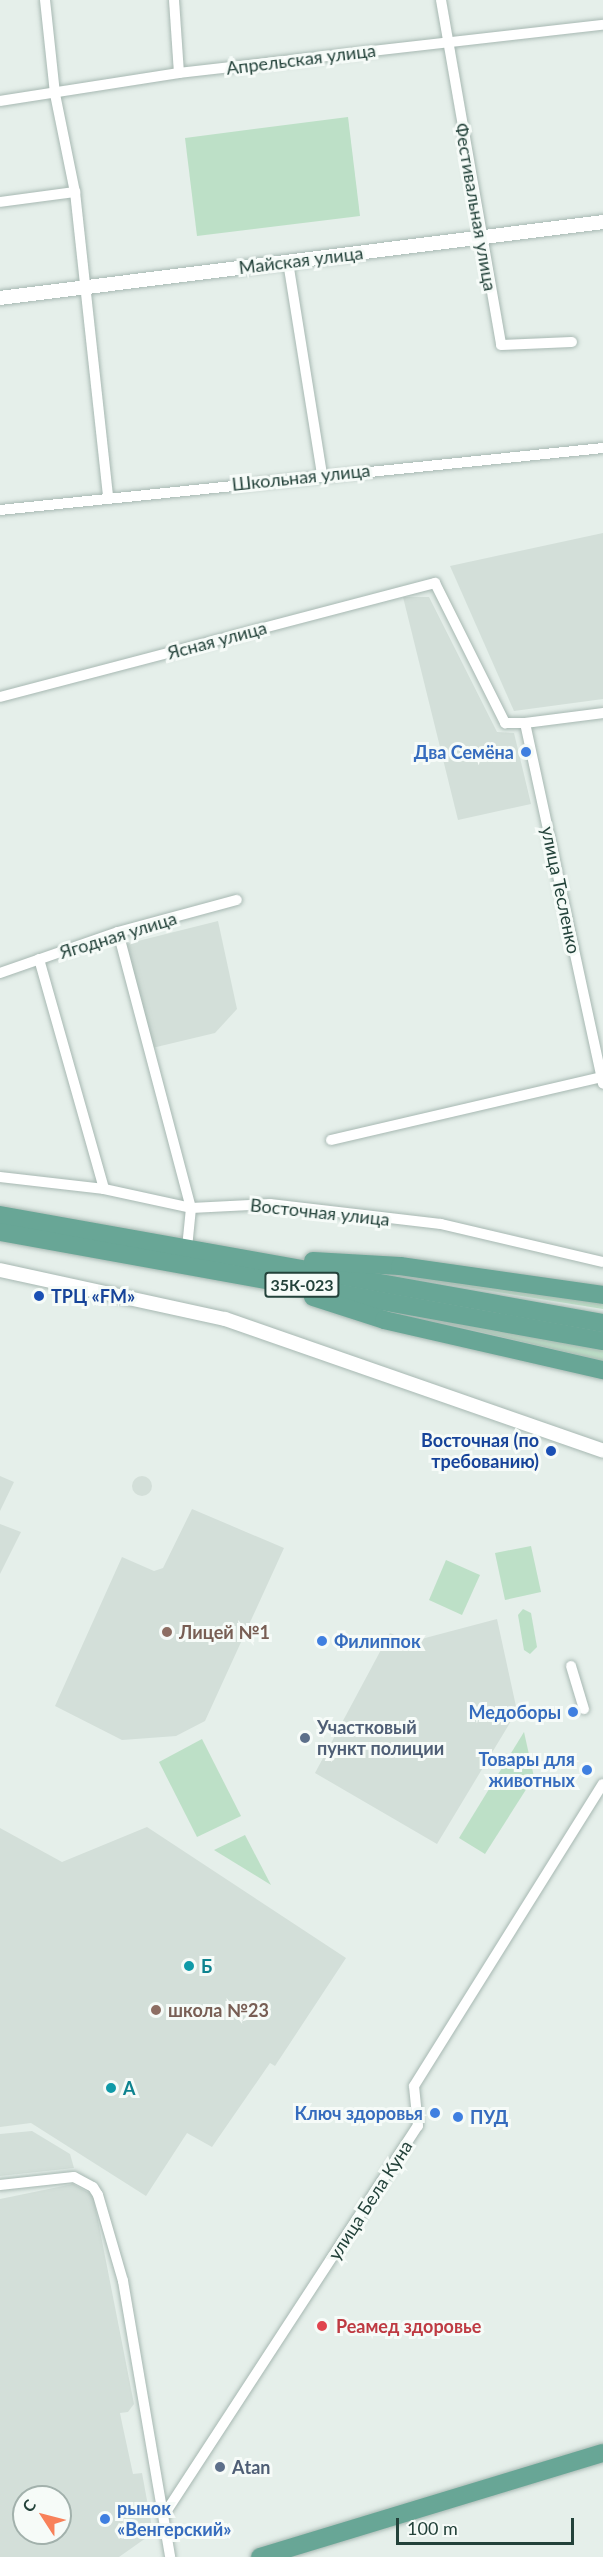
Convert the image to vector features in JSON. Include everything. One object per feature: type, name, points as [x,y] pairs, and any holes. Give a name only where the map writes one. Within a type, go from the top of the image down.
[{"type":"main road","name":"35К-023","points":[[0,1215],[603,1323]]},
{"type":"main road","name":"35К-023","points":[[0,1232],[235,1272],[603,1341]]},
{"type":"main road","points":[[261,1260],[400,1266],[603,1295]]},
{"type":"main road","points":[[235,1272],[384,1320],[603,1370]]},
{"type":"main road","points":[[260,2557],[603,2453]]},
{"type":"street","points":[[45,0],[56,94],[75,192],[108,497]]},
{"type":"street","points":[[174,0],[179,74]]},
{"type":"street","name":"Фестивальная улица","points":[[441,0],[446,43],[501,345],[572,342]]},
{"type":"street","name":"Апрельская улица","points":[[0,101],[179,74],[603,25]]},
{"type":"street","points":[[0,202],[75,192]]},
{"type":"street","name":"Майская улица","points":[[0,298],[603,222]]},
{"type":"street","points":[[288,262],[322,474]]},
{"type":"street","name":"Школьная улица","points":[[0,510],[322,474],[603,448]]},
{"type":"street","name":"Ясная улица","points":[[0,698],[435,583],[505,723],[525,723]]},
{"type":"street","points":[[525,723],[603,713]]},
{"type":"street","name":"улица Тесленко","points":[[331,1140],[602,1080],[525,723]]},
{"type":"street","name":"Ягодная улица","points":[[0,973],[118,932],[237,900]]},
{"type":"street","points":[[118,932],[191,1209],[187,1248]]},
{"type":"street","points":[[39,959],[104,1189]]},
{"type":"street","name":"Восточная улица","points":[[0,1177],[75,1188],[104,1189],[191,1209],[270,1204],[441,1224],[603,1262]]},
{"type":"street","points":[[0,1270],[225,1318],[603,1451]]},
{"type":"street","points":[[571,1666],[584,1709]]},
{"type":"street","name":"улица Бела Куна","points":[[164,2515],[418,2126],[414,2086],[603,1784]]},
{"type":"street","points":[[0,2185],[74,2177],[88,2184],[98,2195],[123,2282],[170,2557]]},
{"type":"shaded area","points":[[603,533],[603,699],[514,711],[450,566]]},
{"type":"shaded area","points":[[403,597],[429,597],[497,732],[514,733],[531,804],[458,820]]},
{"type":"shaded area","points":[[218,921],[237,1009],[215,1033],[148,1049],[126,944]]},
{"type":"shaded area","points":[[0,1476],[14,1482],[0,1511]]},
{"type":"shaded area","points":[[142,1476],[149,1479],[152,1486],[149,1493],[142,1496],[135,1493],[132,1486],[135,1479]]},
{"type":"shaded area","name":"Лицей №1","points":[[192,1509],[284,1548],[205,1721],[176,1736],[122,1740],[55,1706],[122,1557],[154,1571],[163,1568]]},
{"type":"shaded area","points":[[0,1524],[21,1532],[0,1574]]},
{"type":"shaded area","points":[[497,1619],[517,1711],[437,1844],[315,1773],[390,1633],[410,1642]]},
{"type":"shaded area","name":"школа №23","points":[[147,1827],[346,1958],[275,2066],[270,2063],[212,2147],[187,2133],[146,2196],[31,2123],[0,2127],[0,1828],[62,1862]]},
{"type":"shaded area","points":[[32,2131],[70,2154],[74,2168],[0,2176],[0,2134]]},
{"type":"shaded area","points":[[73,2184],[93,2195],[134,2404],[128,2412],[120,2413],[133,2474],[142,2473],[153,2533],[119,2557],[0,2557],[0,2199]]},
{"type":"green space","points":[[348,117],[360,216],[197,236],[185,138]]},
{"type":"green space","points":[[417,1276],[603,1299],[603,1309],[417,1279]]},
{"type":"green space","points":[[389,1310],[603,1347],[603,1361]]},
{"type":"green space","points":[[531,1546],[541,1592],[505,1600],[495,1553]]},
{"type":"green space","points":[[446,1560],[480,1575],[462,1615],[429,1600]]},
{"type":"green space","points":[[523,1609],[531,1613],[537,1647],[530,1654],[524,1650],[518,1615]]},
{"type":"green space","points":[[524,1732],[534,1777],[485,1854],[459,1838]]},
{"type":"green space","points":[[202,1739],[241,1816],[197,1837],[159,1762]]},
{"type":"green space","points":[[245,1835],[271,1885],[214,1850]]},
{"type":"place","name":"Два Семёна","points":[[526,752]]},
{"type":"place","name":"ТРЦ «FM»","points":[[39,1296]]},
{"type":"place","name":"Восточная (по требованию)","points":[[551,1451]]},
{"type":"place","name":"Лицей №1","points":[[167,1632]]},
{"type":"place","name":"Филиппок","points":[[322,1641]]},
{"type":"place","name":"Медоборы","points":[[573,1712]]},
{"type":"place","name":"Участковый пункт полиции","points":[[305,1738]]},
{"type":"place","name":"Товары для животных","points":[[587,1770]]},
{"type":"place","name":"Б","points":[[189,1966]]},
{"type":"place","name":"школа №23","points":[[156,2010]]},
{"type":"place","name":"А","points":[[111,2088]]},
{"type":"place","name":"Ключ здоровья","points":[[435,2113]]},
{"type":"place","name":"ПУД","points":[[458,2117]]},
{"type":"place","name":"Реамед здоровье","points":[[322,2326]]},
{"type":"place","name":"Аtan","points":[[220,2467]]},
{"type":"place","name":"рынок «Венгерский»","points":[[105,2519]]}]
